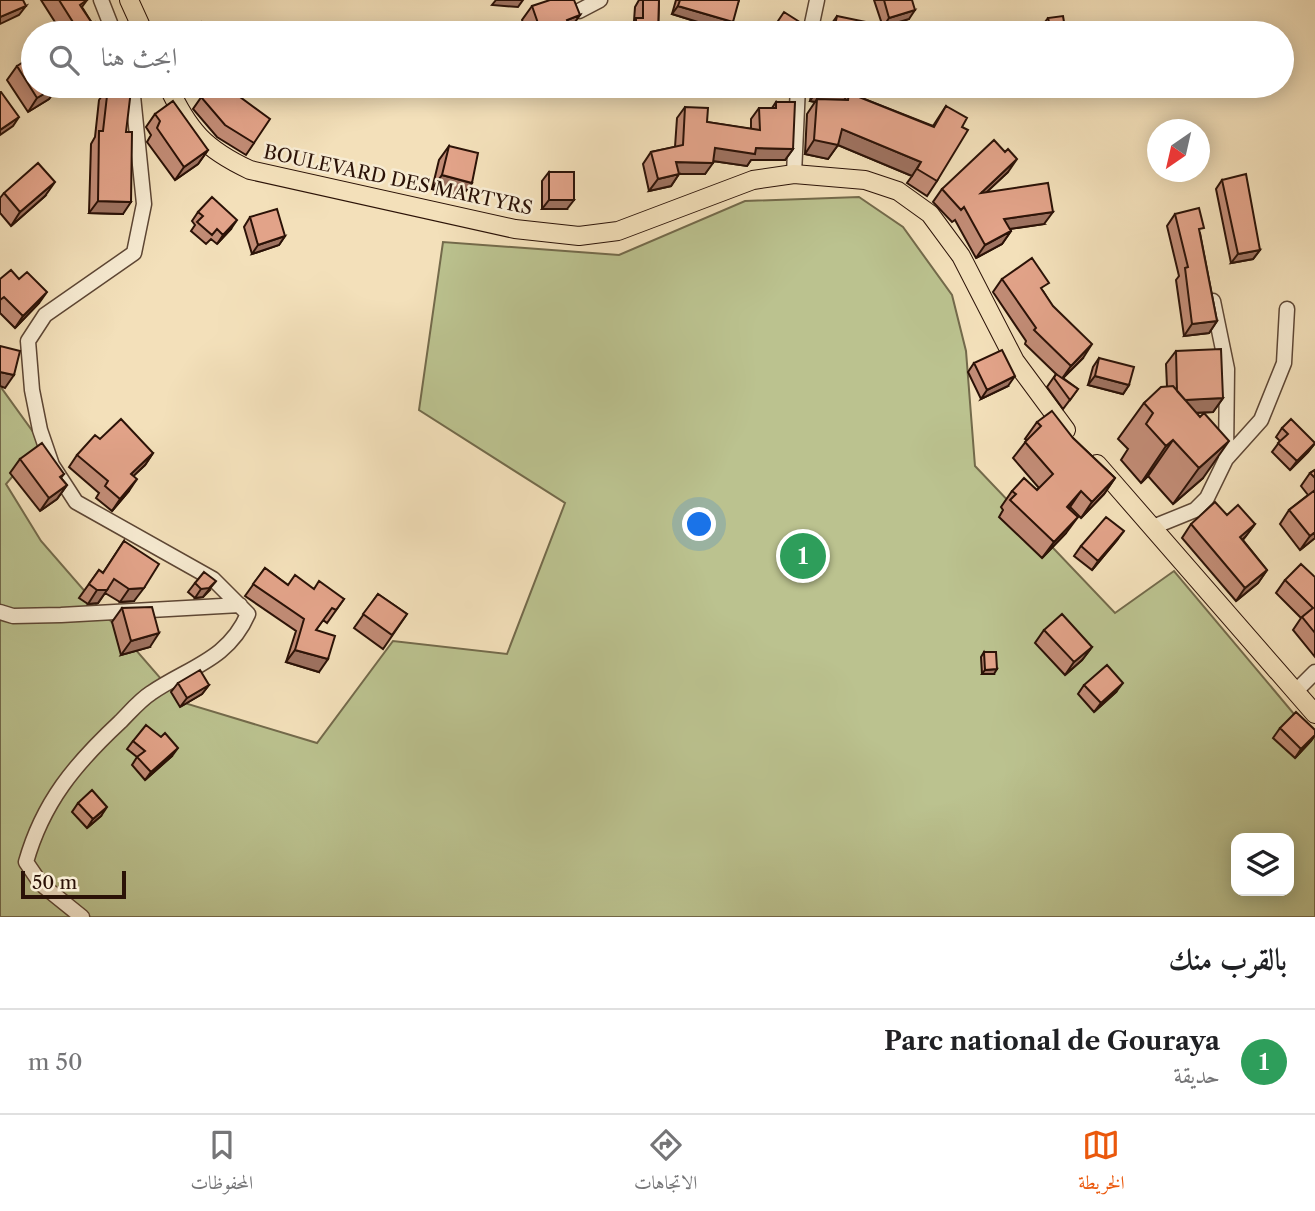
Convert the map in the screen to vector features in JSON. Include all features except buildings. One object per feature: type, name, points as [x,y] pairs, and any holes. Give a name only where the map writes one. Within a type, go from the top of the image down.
[{"type":"main road","points":[[129,0],[139,21]]},
{"type":"main road","name":"BOULEVARD DES MARTYRS","points":[[173,98],[181,115],[200,139],[221,156],[250,170],[515,229],[579,236],[618,232],[753,180],[792,174],[865,180],[898,191],[930,214],[961,256],[1015,361],[1079,444],[1315,714]]},
{"type":"street","points":[[101,0],[109,21]]},
{"type":"street","points":[[579,11],[600,0]]},
{"type":"street","points":[[813,21],[817,0]]},
{"type":"street","points":[[82,917],[41,884],[26,862],[36,827],[72,769],[150,693],[205,665],[240,633],[248,614],[213,579],[76,502],[52,465],[37,417],[28,341],[45,315],[134,253],[144,204],[133,98]]},
{"type":"street","points":[[792,174],[798,98]]},
{"type":"street","points":[[1210,283],[1227,369],[1226,459]]},
{"type":"street","points":[[1153,527],[1195,510],[1207,498],[1226,459],[1261,420],[1284,363],[1287,309]]},
{"type":"street","points":[[0,612],[13,616],[61,615],[240,605]]},
{"type":"street","points":[[1296,691],[1315,672]]},
{"type":"green space","points":[[859,197],[903,227],[952,295],[966,351],[975,466],[1115,613],[1174,571],[1315,739],[1315,917],[0,917],[0,386],[41,443],[6,484],[41,541],[181,702],[317,743],[393,641],[507,654],[565,503],[419,410],[443,242],[619,255],[745,201]]},
{"type":"place","name":"Parc national de Gouraya","points":[[803,556]]}]
